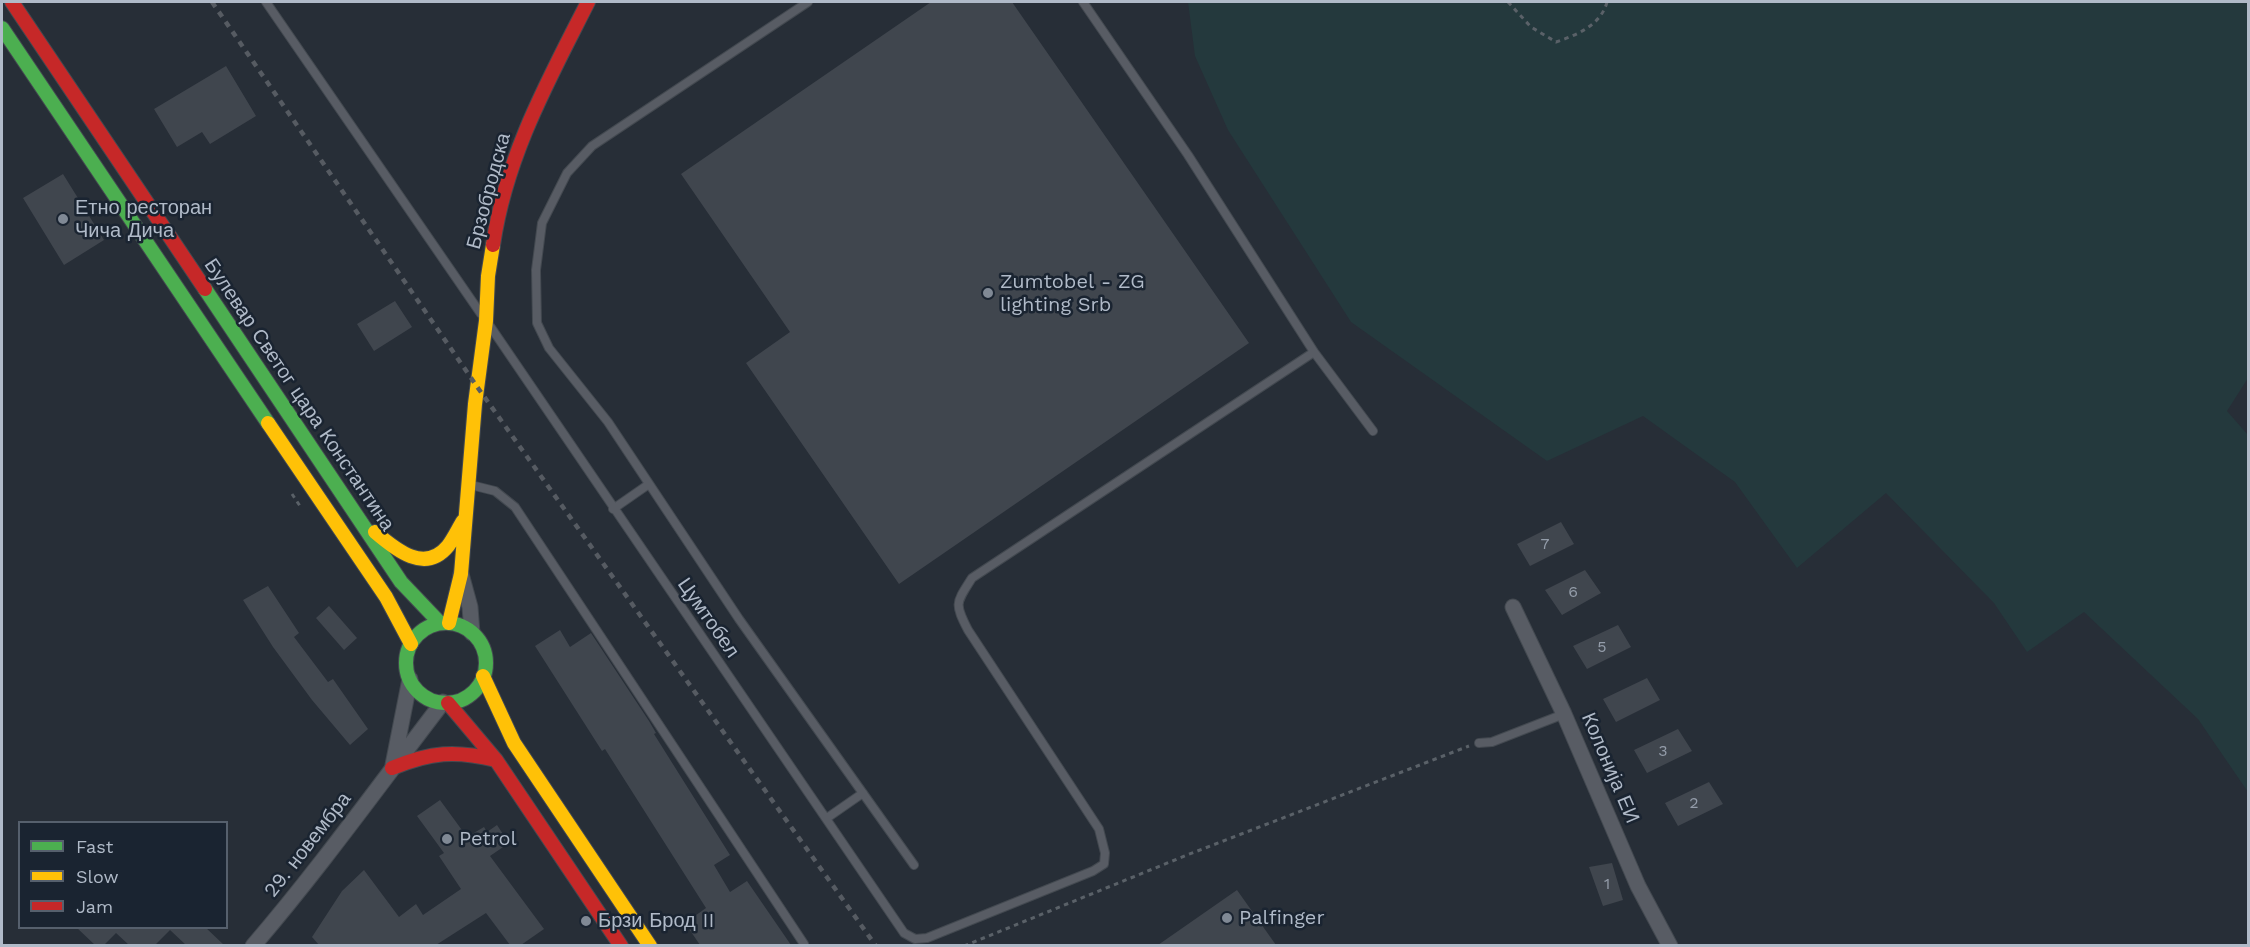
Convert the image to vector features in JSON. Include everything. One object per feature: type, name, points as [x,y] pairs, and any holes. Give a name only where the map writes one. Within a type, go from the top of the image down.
[{"type":"main road","name":"Булевар Светог цара Константина","points":[[12,2],[400,582],[415,599],[445,623]]},
{"type":"main road","name":"Брзобродска","points":[[445,623],[461,574],[475,404],[494,235],[509,173],[525,128],[588,2]]},
{"type":"main road","name":"Булевар Светог цара Константина","points":[[2,28],[386,597],[411,644]]},
{"type":"main road","points":[[355,514],[392,547],[414,560],[435,558],[448,548],[466,515]]},
{"type":"main road","points":[[445,623],[472,633],[478,640],[485,657],[483,676],[479,685],[466,697],[445,703],[426,698],[414,686],[406,665],[411,644],[423,630],[445,623]]},
{"type":"main road","points":[[483,676],[514,743],[650,945]]},
{"type":"main road","points":[[445,703],[496,760],[621,945]]},
{"type":"main road","points":[[392,768],[416,758],[441,753],[467,753],[496,760]]},
{"type":"street","points":[[461,574],[470,608],[472,633]]},
{"type":"street","name":"Колонија ЕИ","points":[[1513,607],[1564,714],[1638,886],[1671,945]]},
{"type":"street","name":"29. новембра","points":[[392,768],[410,679]]},
{"type":"street","name":"29. новембра","points":[[253,945],[288,906],[353,823],[392,768],[445,703]]},
{"type":"lane","name":"Цумтобел","points":[[266,2],[904,933],[915,939],[927,938],[1093,871],[1104,864],[1105,853],[1099,829],[968,630],[957,609],[960,596],[972,578],[1314,352]]},
{"type":"lane","points":[[808,2],[592,146],[567,173],[542,223],[536,270],[537,323],[549,348],[608,422],[739,619],[914,865]]},
{"type":"lane","points":[[1083,2],[1188,155],[1314,352],[1373,431]]},
{"type":"lane","points":[[468,484],[495,491],[515,507],[804,944]]},
{"type":"lane","points":[[613,509],[649,484]]},
{"type":"lane","points":[[1479,742],[1492,742],[1564,714]]},
{"type":"lane","points":[[827,818],[863,793]]},
{"type":"path","points":[[1508,2],[1531,27],[1556,42],[1582,33],[1605,9],[1607,2]]},
{"type":"path","points":[[964,945],[1187,855],[1479,742]]},
{"type":"green space","points":[[1188,2],[2248,2],[2248,378],[2227,411],[2248,435],[2248,792],[2198,719],[2084,612],[2027,652],[1994,603],[1886,493],[1797,568],[1735,482],[1643,416],[1547,461],[1351,322],[1228,130],[1195,56]]},
{"type":"building","name":"Zumtobel - ZG lighting Srb","points":[[931,2],[1012,2],[1249,343],[899,584],[746,363],[790,332],[681,174]]},
{"type":"building","points":[[226,66],[256,116],[210,144],[202,132],[177,147],[154,109]]},
{"type":"building","name":"Етно ресторан Чича Дича","points":[[63,174],[104,240],[64,265],[23,198]]},
{"type":"building","points":[[395,301],[412,327],[374,351],[357,324]]},
{"type":"building","points":[[1561,522],[1574,544],[1530,566],[1517,544]]},
{"type":"building","points":[[1585,570],[1601,593],[1562,615],[1545,590]]},
{"type":"building","points":[[268,586],[299,633],[294,637],[328,682],[333,679],[368,729],[350,745],[312,700],[273,647],[243,600]]},
{"type":"building","points":[[329,606],[357,638],[344,650],[316,618]]},
{"type":"building","points":[[1618,625],[1631,647],[1587,669],[1573,646]]},
{"type":"building","points":[[560,630],[570,647],[591,633],[649,721],[656,733],[654,734],[730,855],[714,865],[730,892],[747,881],[791,945],[700,945],[685,923],[706,908],[605,749],[602,751],[535,646]]},
{"type":"building","points":[[1647,678],[1660,700],[1616,722],[1603,699]]},
{"type":"building","points":[[1678,729],[1692,751],[1647,773],[1634,750]]},
{"type":"building","points":[[1709,782],[1723,804],[1678,826],[1665,803]]},
{"type":"building","points":[[440,800],[467,837],[484,827],[487,832],[497,825],[509,843],[490,856],[544,929],[521,945],[510,945],[486,913],[436,945],[319,945],[312,937],[342,891],[364,870],[399,917],[416,904],[423,915],[461,889],[439,856],[444,853],[417,816]]},
{"type":"building","points":[[1612,863],[1623,900],[1603,906],[1589,867]]},
{"type":"building","name":"Palfinger","points":[[1237,890],[1276,945],[1158,945]]},
{"type":"building","points":[[78,929],[207,929],[224,945],[186,945],[170,930],[155,945],[129,945],[116,933],[104,945],[95,945]]},
{"type":"railway","points":[[212,2],[478,388],[876,946]]},
{"type":"traffic: fast","points":[[2,28],[268,423]]},
{"type":"traffic: fast","points":[[205,289],[401,582],[440,623]]},
{"type":"traffic: fast","points":[[446,623],[461,626],[474,635],[483,648],[486,663],[483,678],[474,691],[461,700],[446,703],[431,700],[418,691],[409,678],[406,663],[409,648],[418,635],[431,626],[446,623]]},
{"type":"traffic: slow","points":[[449,623],[461,574],[475,404],[493,245]]},
{"type":"traffic: slow","points":[[268,423],[386,597],[411,644]]},
{"type":"traffic: slow","points":[[375,532],[401,552],[420,559],[430,558],[448,546],[463,521]]},
{"type":"traffic: slow","points":[[483,676],[514,743],[650,946]]},
{"type":"traffic: jam","points":[[12,2],[205,289]]},
{"type":"traffic: jam","points":[[493,245],[499,212],[518,150],[544,90],[588,2]]},
{"type":"traffic: jam","points":[[448,703],[496,760],[621,946]]},
{"type":"traffic: jam","points":[[392,768],[443,754],[468,755],[496,760]]},
{"type":"place","name":"Етно ресторан Чича Дича","points":[[63,219]]},
{"type":"place","name":"Zumtobel - ZG lighting Srb","points":[[988,293]]},
{"type":"place","name":"Petrol","points":[[447,839]]},
{"type":"place","name":"Palfinger","points":[[1227,918]]},
{"type":"place","name":"Брзи Брод II","points":[[586,921]]}]
